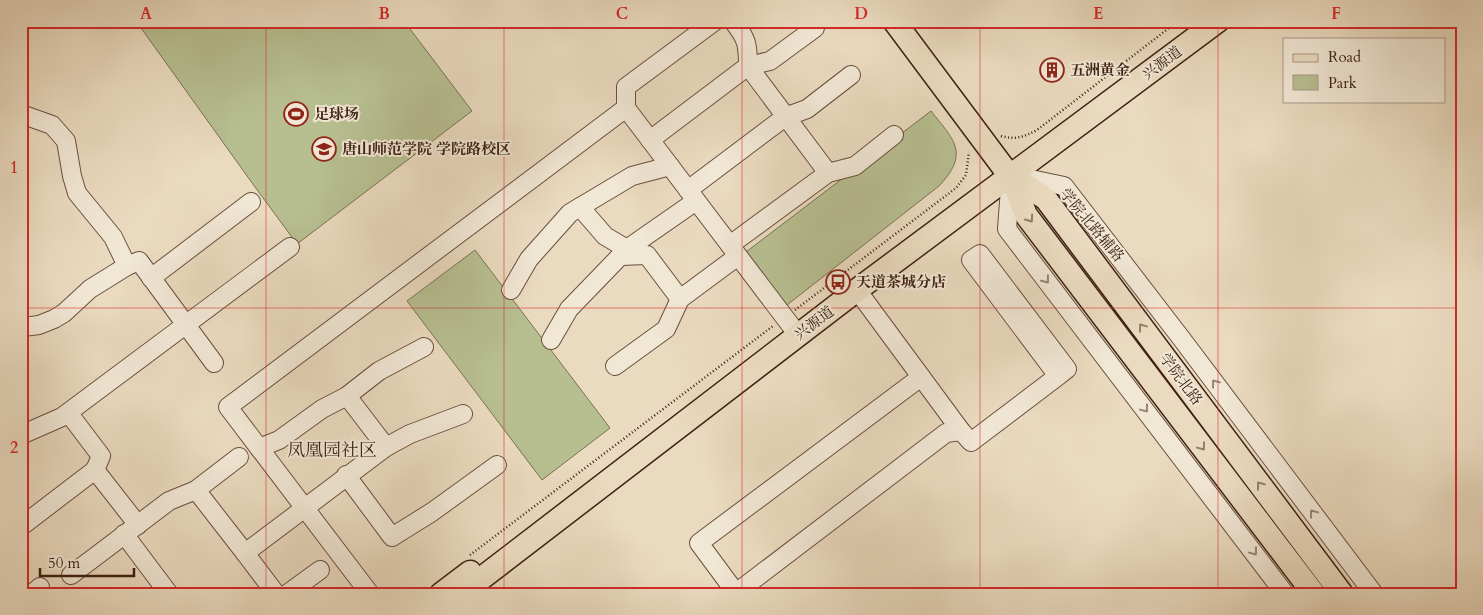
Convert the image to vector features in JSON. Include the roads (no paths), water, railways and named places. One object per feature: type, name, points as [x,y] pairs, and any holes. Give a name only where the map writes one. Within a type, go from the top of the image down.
[{"type":"main road","name":"学院北路","points":[[894,21],[1007,171],[1026,215],[1314,594]]},
{"type":"main road","name":"兴源道","points":[[460,594],[791,326],[857,290],[1196,21]]},
{"type":"main road","name":"兴源道","points":[[434,591],[791,326],[1218,21]]},
{"type":"main road","name":"学院北路","points":[[1007,171],[1046,199],[1342,594]]},
{"type":"main road","points":[[1294,567],[1312,554]]},
{"type":"street","points":[[715,21],[626,87],[626,108],[791,326]]},
{"type":"street","points":[[733,21],[744,35],[748,44],[748,66],[828,173]]},
{"type":"street","points":[[650,140],[748,66],[770,61],[815,28]]},
{"type":"street","points":[[551,340],[569,310],[623,252],[785,117],[806,109],[851,75]]},
{"type":"street","points":[[370,594],[228,407],[626,108]]},
{"type":"street","points":[[21,114],[52,126],[66,141],[77,193],[112,238],[128,266]]},
{"type":"street","points":[[615,366],[666,329],[680,299],[734,251],[828,173],[855,166],[894,136]]},
{"type":"street","points":[[511,290],[529,259],[570,213],[632,176],[670,166]]},
{"type":"street","points":[[1007,171],[1007,230],[1122,378],[1280,588],[1294,567]]},
{"type":"street","name":"学院北路辅路","points":[[1007,171],[1064,186],[1374,594]]},
{"type":"street","points":[[151,278],[251,202]]},
{"type":"street","points":[[580,207],[623,252],[647,255],[680,299]]},
{"type":"street","points":[[21,435],[62,417],[290,247]]},
{"type":"street","points":[[857,290],[971,442],[1058,376],[1067,369],[980,254],[971,260],[1058,376]]},
{"type":"street","points":[[21,325],[23,327],[39,325],[54,319],[64,313],[90,289],[139,261],[214,363]]},
{"type":"street","points":[[1160,351],[1181,338]]},
{"type":"street","points":[[259,448],[279,440],[322,409],[347,396],[379,371],[424,347]]},
{"type":"street","points":[[1122,378],[1140,365]]},
{"type":"street","points":[[921,377],[699,543],[709,558],[736,593],[946,433],[961,431]]},
{"type":"street","points":[[347,396],[386,447]]},
{"type":"street","points":[[245,553],[386,447],[410,434],[463,414]]},
{"type":"street","points":[[23,524],[95,470],[101,456],[73,419]]},
{"type":"street","points":[[71,575],[169,501],[196,490],[239,457]]},
{"type":"street","points":[[346,476],[392,537],[432,512],[497,465]]},
{"type":"street","points":[[95,470],[169,594]]},
{"type":"street","points":[[196,490],[276,594]]},
{"type":"street","points":[[1312,554],[1332,540]]},
{"type":"street","points":[[288,594],[320,570]]},
{"type":"place","name":"五洲黄金","points":[[1052,70]]},
{"type":"place","name":"足球场","points":[[296,114]]},
{"type":"place","name":"唐山师范学院 学院路校区","points":[[324,149]]},
{"type":"place","name":"天道茶城分店","points":[[838,282]]},
{"type":"district","name":"凤凰园社区","points":[[332,450]]}]
